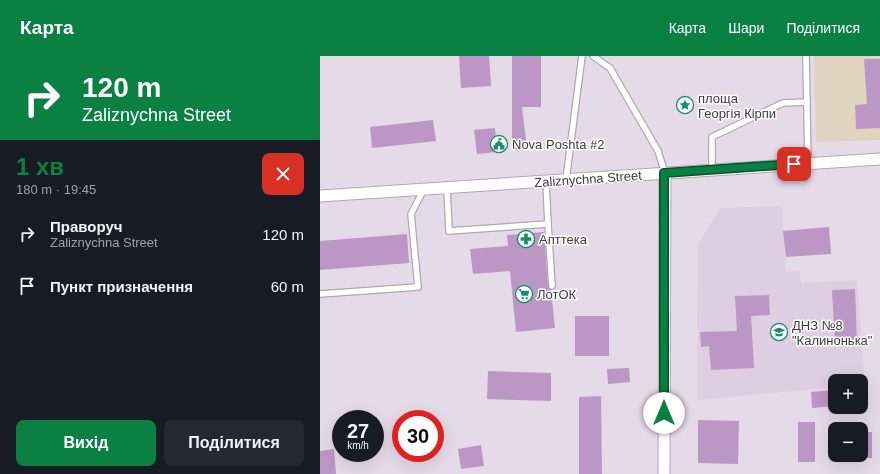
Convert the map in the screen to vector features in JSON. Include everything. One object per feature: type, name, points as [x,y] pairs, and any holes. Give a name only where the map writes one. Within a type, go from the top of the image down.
[{"type":"street","name":"Zaliznychna Street","points":[[320,196],[880,159]]},
{"type":"street","points":[[664,173],[664,474]]},
{"type":"lane","points":[[566,180],[582,56]]},
{"type":"lane","points":[[593,56],[610,68],[658,151],[664,173]]},
{"type":"lane","points":[[806,56],[808,164]]},
{"type":"lane","points":[[712,170],[712,137],[783,103],[807,102]]},
{"type":"lane","points":[[546,182],[552,286]]},
{"type":"lane","points":[[448,188],[449,232],[548,224]]},
{"type":"lane","points":[[320,294],[418,287],[411,214],[424,189]]},
{"type":"shaded area","points":[[814,56],[880,56],[880,140],[816,142]]},
{"type":"shaded area","name":"ДНЗ №8 \"Калинонька\"","points":[[782,206],[786,272],[799,270],[801,283],[857,280],[864,374],[828,374],[828,388],[697,400],[698,244],[720,208]]},
{"type":"building","points":[[459,56],[489,56],[491,86],[461,88]]},
{"type":"building","points":[[512,56],[541,56],[541,107],[522,107],[527,149],[512,150]]},
{"type":"building","points":[[864,59],[880,59],[880,128],[856,129],[855,105],[867,104]]},
{"type":"building","points":[[433,120],[436,141],[372,148],[370,127]]},
{"type":"building","points":[[495,128],[497,152],[477,154],[474,130]]},
{"type":"building","points":[[829,227],[831,254],[786,257],[783,231]]},
{"type":"building","points":[[544,232],[548,286],[551,290],[555,328],[516,332],[510,271],[473,274],[470,249],[508,246],[507,235]]},
{"type":"building","points":[[407,234],[409,263],[320,270],[320,241]]},
{"type":"building","points":[[855,289],[857,342],[835,343],[832,290]]},
{"type":"building","points":[[769,295],[770,315],[751,316],[754,368],[711,370],[709,346],[701,347],[700,332],[737,331],[735,296]]},
{"type":"building","points":[[575,316],[609,316],[609,356],[575,356]]},
{"type":"building","points":[[629,368],[630,382],[608,384],[607,369]]},
{"type":"building","points":[[488,371],[551,373],[551,401],[487,399]]},
{"type":"building","points":[[828,391],[828,407],[812,408],[811,392]]},
{"type":"building","points":[[601,396],[602,474],[579,474],[579,397]]},
{"type":"building","points":[[698,420],[739,421],[738,464],[698,463]]},
{"type":"building","points":[[798,422],[815,422],[815,462],[798,462]]},
{"type":"building","points":[[868,432],[872,432],[872,458],[868,458]]},
{"type":"building","points":[[481,445],[484,466],[461,469],[458,449]]},
{"type":"building","points":[[332,449],[332,462],[335,462],[336,474],[320,474],[320,451]]},
{"type":"place","name":"площа Георгія Кірпи","points":[[685,105]]},
{"type":"place","name":"Nova Poshta #2","points":[[499,144]]},
{"type":"place","name":"Апттека","points":[[526,239]]},
{"type":"place","name":"ЛотОК","points":[[524,294]]},
{"type":"place","name":"ДНЗ №8 \"Калинонька\"","points":[[779,332]]},
{"type":"route","points":[[664,413],[664,173],[794,164]]}]
